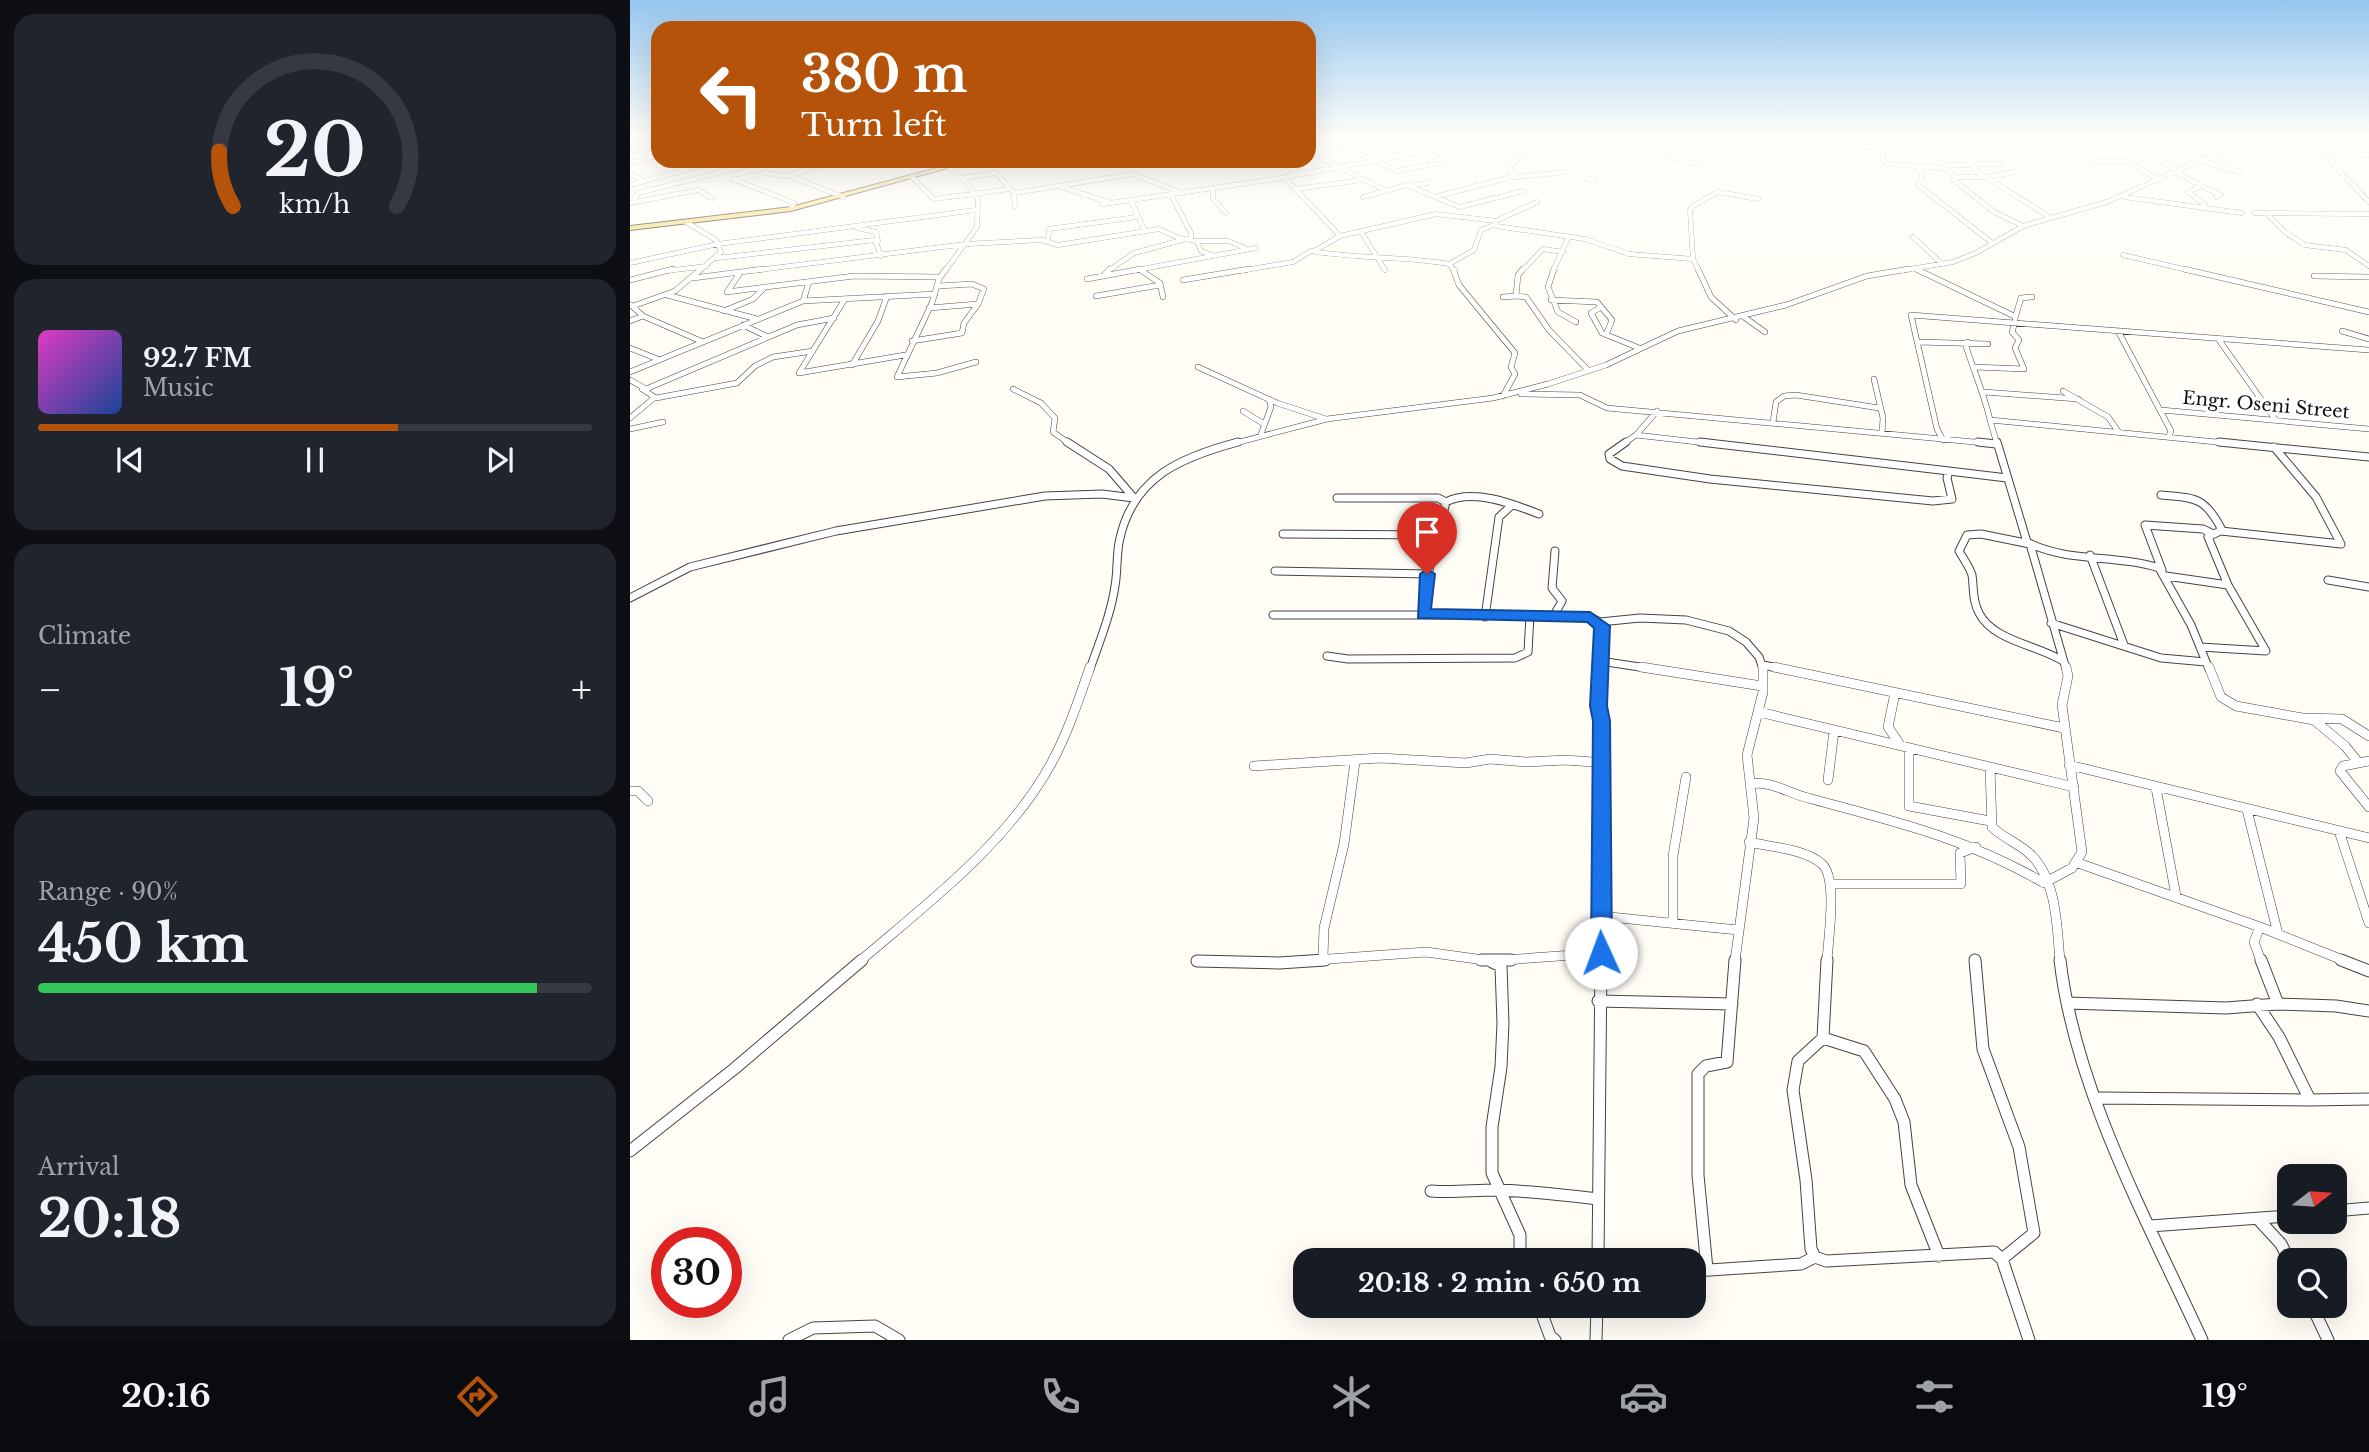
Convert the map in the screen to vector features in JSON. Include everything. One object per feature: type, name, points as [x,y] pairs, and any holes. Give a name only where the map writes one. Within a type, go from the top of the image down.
[{"type":"main road","points":[[630,228],[791,209],[832,200]]},
{"type":"street","points":[[631,203],[649,200]]},
{"type":"street","points":[[785,200],[792,202],[791,209]]},
{"type":"street","points":[[976,362],[967,368],[898,378],[897,372],[939,286],[940,277],[977,228],[977,200]]},
{"type":"street","points":[[1014,200],[1015,206]]},
{"type":"street","points":[[1104,200],[1111,203]]},
{"type":"street","points":[[1103,205],[1140,200]]},
{"type":"street","points":[[1173,200],[1191,233],[1191,240]]},
{"type":"street","points":[[1213,200],[1226,213]]},
{"type":"street","points":[[1306,200],[1340,236]]},
{"type":"street","points":[[1439,200],[1460,207],[1489,200]]},
{"type":"street","points":[[1707,200],[1693,204],[1690,210],[1693,259],[1711,297],[1765,332]]},
{"type":"street","points":[[1935,200],[1992,242]]},
{"type":"street","points":[[1974,200],[2023,226]]},
{"type":"street","points":[[2023,200],[2050,218]]},
{"type":"street","points":[[630,1151],[734,1069],[927,904],[993,842],[1033,792],[1052,762],[1073,717],[1099,642],[1115,589],[1119,541],[1134,498],[1161,472],[1213,449],[1326,419],[1511,394],[1588,370],[1678,331],[1740,318],[1854,279],[1971,255],[2023,226],[2110,200]]},
{"type":"street","points":[[2148,200],[2242,213]]},
{"type":"street","points":[[2196,200],[2212,208]]},
{"type":"street","points":[[1130,201],[1145,231]]},
{"type":"street","points":[[1311,251],[1339,256],[1375,256],[1449,264],[1474,250],[1478,232],[1485,226],[1537,202]]},
{"type":"street","points":[[1436,214],[1446,204]]},
{"type":"street","points":[[630,263],[718,244],[976,210]]},
{"type":"street","points":[[2254,213],[2369,214]]},
{"type":"street","points":[[1183,280],[1293,262],[1340,236],[1436,214],[1605,244],[1629,254],[1693,259]]},
{"type":"street","points":[[2267,215],[2305,245],[2346,250],[2369,266]]},
{"type":"street","points":[[1048,241],[1049,229],[1137,217]]},
{"type":"street","points":[[632,307],[667,295],[717,258],[722,250],[718,244],[686,222]]},
{"type":"street","points":[[851,226],[876,232],[881,256]]},
{"type":"street","points":[[693,278],[965,244],[1048,241],[1058,245],[1165,230],[1191,240],[1201,251],[1212,255]]},
{"type":"street","points":[[1362,233],[1385,270]]},
{"type":"street","points":[[1913,237],[1941,263]]},
{"type":"street","points":[[1568,238],[1563,258],[1549,280],[1551,300],[1558,312],[1576,322]]},
{"type":"street","points":[[1103,276],[1119,260],[1134,252],[1191,240],[1228,241],[1245,248]]},
{"type":"street","points":[[717,258],[878,241]]},
{"type":"street","points":[[1087,279],[1256,248]]},
{"type":"street","points":[[1516,296],[1518,275],[1528,267],[1533,256],[1543,250],[1563,251]]},
{"type":"street","points":[[2123,256],[2369,312]]},
{"type":"street","points":[[1449,264],[1460,285],[1515,353],[1511,367],[1515,374],[1503,396]]},
{"type":"street","points":[[630,280],[674,269],[707,266]]},
{"type":"street","points":[[1915,268],[2016,320]]},
{"type":"street","points":[[1139,270],[1160,285],[1163,297]]},
{"type":"street","points":[[740,273],[727,292],[862,276],[940,277]]},
{"type":"street","points":[[2314,276],[2369,277]]},
{"type":"street","points":[[803,301],[809,282]]},
{"type":"street","points":[[912,341],[962,334],[964,323],[978,304],[984,289],[980,285],[939,286]]},
{"type":"street","points":[[1096,296],[1160,285]]},
{"type":"street","points":[[724,311],[753,299],[764,288]]},
{"type":"street","points":[[630,372],[803,301],[934,294]]},
{"type":"street","points":[[667,295],[757,320]]},
{"type":"street","points":[[852,365],[878,321],[887,296]]},
{"type":"street","points":[[1503,296],[1526,297],[1549,330],[1588,370]]},
{"type":"street","points":[[1974,367],[2024,369],[2015,348],[2020,341],[2012,332],[2021,298],[2032,297]]},
{"type":"street","points":[[845,299],[799,373],[905,355]]},
{"type":"street","points":[[1551,300],[1592,301],[1612,320],[1606,335]]},
{"type":"street","points":[[929,308],[978,304]]},
{"type":"street","points":[[632,307],[643,316],[703,342]]},
{"type":"street","points":[[1601,307],[1591,313],[1606,335],[1639,348]]},
{"type":"street","points":[[1943,440],[1937,429],[1911,315],[2016,320],[2219,340],[2369,350]]},
{"type":"street","points":[[630,321],[643,316]]},
{"type":"street","points":[[642,389],[811,321],[834,318]]},
{"type":"street","points":[[743,325],[769,337]]},
{"type":"street","points":[[2118,331],[2161,410],[2171,431],[2169,436]]},
{"type":"street","points":[[2342,331],[2369,339]]},
{"type":"street","points":[[2219,340],[2275,419]]},
{"type":"street","points":[[1919,342],[1988,344]]},
{"type":"street","points":[[1968,342],[1965,343],[1975,377],[1984,392],[1996,444],[2025,539],[2030,544],[2068,684],[2062,699],[2064,728],[2082,852],[2078,863],[2064,874],[2044,883]]},
{"type":"street","points":[[631,349],[660,360]]},
{"type":"street","points":[[630,418],[643,411],[648,401],[654,398],[737,383],[755,366],[773,357],[813,351]]},
{"type":"street","points":[[1198,367],[1219,373],[1229,382],[1269,399],[1326,419]]},
{"type":"street","points":[[1874,379],[1882,433]]},
{"type":"street","points":[[630,380],[654,398]]},
{"type":"street","points":[[1013,389],[1028,393],[1046,407],[1055,418],[1053,432],[1102,462],[1129,485],[1134,498]]},
{"type":"street","points":[[2063,391],[2113,421],[2118,431]]},
{"type":"street","points":[[1984,392],[2078,399]]},
{"type":"street","points":[[1511,394],[1572,394],[1607,408],[1996,444]]},
{"type":"street","points":[[1773,422],[1776,402],[1789,396],[1879,408]]},
{"type":"street","points":[[1260,437],[1271,407],[1269,399]]},
{"type":"street","name":"Engr. Oseni Street","points":[[2161,410],[2369,429]]},
{"type":"street","points":[[1243,411],[1264,424]]},
{"type":"street","points":[[1657,411],[1636,435],[1609,454],[1610,459],[1622,466],[1710,479],[1946,502],[1952,499],[1947,478],[1949,471]]},
{"type":"street","points":[[1990,420],[2369,457]]},
{"type":"street","points":[[630,429],[663,422]]},
{"type":"street","points":[[1636,435],[2007,478]]},
{"type":"street","points":[[2274,447],[2316,497],[2341,544],[2145,525],[2164,574],[2221,697],[2229,703],[2308,718],[2323,726],[2358,762]]},
{"type":"street","points":[[630,598],[690,567],[730,560],[836,531],[1045,496],[1102,494],[1134,498]]},
{"type":"street","points":[[2161,495],[2205,500],[2221,531]]},
{"type":"street","points":[[1423,614],[1427,574],[1446,502],[1456,497],[1512,505],[1539,514]]},
{"type":"street","points":[[1337,498],[1438,498],[1446,502]]},
{"type":"street","points":[[1485,617],[1499,517],[1512,505]]},
{"type":"street","points":[[2200,647],[2259,653],[2266,651],[2228,584],[2208,537],[2211,533]]},
{"type":"street","points":[[1283,534],[1437,536]]},
{"type":"street","points":[[2063,661],[2046,650],[1993,631],[1979,614],[1971,588],[1972,575],[1959,551],[1970,534],[2060,552],[2136,561],[2164,574],[2228,584]]},
{"type":"street","points":[[1553,617],[1562,601],[1552,587],[1555,551]]},
{"type":"street","points":[[2090,555],[2123,645]]},
{"type":"street","points":[[1275,571],[1427,574]]},
{"type":"street","points":[[2328,580],[2369,587]]},
{"type":"street","points":[[1273,615],[1530,615],[1590,617],[1600,622],[1654,617],[1711,625],[1746,641],[1763,665],[1759,712],[1747,753],[1755,817],[1749,842],[1738,930],[1727,1062],[1706,1066],[1698,1074],[1700,1248]]},
{"type":"street","points":[[1327,656],[1348,659],[1515,658],[1528,652],[1530,615]]},
{"type":"street","points":[[1598,1248],[1601,1123],[1598,1001],[1601,953],[1600,622]]},
{"type":"street","points":[[2051,622],[2161,657],[2206,662]]},
{"type":"street","points":[[1601,661],[1762,686]]},
{"type":"street","points":[[1763,665],[2064,728]]},
{"type":"street","points":[[1895,692],[1888,727],[1905,747],[1909,806],[1945,815],[1990,821]]},
{"type":"street","points":[[1759,712],[2074,787]]},
{"type":"street","points":[[2308,718],[2318,716],[2350,720],[2369,736]]},
{"type":"street","points":[[1828,780],[1834,731]]},
{"type":"street","points":[[1254,766],[1323,760],[1356,762],[1380,758],[1466,763],[1490,759],[1527,762],[1566,760],[1593,762],[1600,767]]},
{"type":"street","points":[[2369,761],[2343,766],[2340,771],[2369,807]]},
{"type":"street","points":[[1323,957],[1322,944],[1329,897],[1344,844],[1356,762]]},
{"type":"street","points":[[2069,765],[2369,838]]},
{"type":"street","points":[[1990,768],[1990,821],[1997,832],[2033,858],[2052,902],[2067,1003],[2125,1175],[2202,1340]]},
{"type":"street","points":[[1673,920],[1673,856],[1686,777]]},
{"type":"street","points":[[1752,783],[1761,782],[1801,796],[1880,815],[1976,847],[2044,883]]},
{"type":"street","points":[[2156,788],[2176,896]]},
{"type":"street","points":[[630,790],[638,791],[648,801]]},
{"type":"street","points":[[2247,810],[2278,934]]},
{"type":"street","points":[[2339,831],[2369,923]]},
{"type":"street","points":[[1749,842],[1811,857],[1825,866],[1831,884],[1823,1038],[1798,1061],[1793,1090],[1806,1180],[1811,1249],[1815,1257],[1826,1261],[1994,1252],[2002,1259],[2029,1340]]},
{"type":"street","points":[[1831,884],[1961,884],[1960,853],[1976,847]]},
{"type":"street","points":[[2078,863],[2260,927],[2369,971]]},
{"type":"street","points":[[1600,916],[1673,920],[1738,930]]},
{"type":"street","points":[[2260,927],[2254,942],[2278,1004]]},
{"type":"street","points":[[1197,961],[1279,963],[1323,957],[1426,952],[1491,961],[1601,953]]},
{"type":"street","points":[[1975,960],[1976,1010],[1985,1052],[1991,1076],[2016,1137],[2033,1216],[2034,1233],[2022,1245],[2007,1252],[2002,1259]]},
{"type":"street","points":[[1491,961],[1501,967],[1503,1005],[1501,1067],[1491,1148],[1492,1173],[1498,1190],[1511,1209],[1520,1235],[1520,1248]]},
{"type":"street","points":[[1598,1001],[1732,1004]]},
{"type":"street","points":[[2067,1003],[2226,1008],[2278,1004],[2336,1006],[2369,1011]]},
{"type":"street","points":[[2258,1004],[2279,1037],[2310,1100]]},
{"type":"street","points":[[1823,1038],[1864,1051],[1895,1099],[1903,1122],[1912,1185],[1939,1256]]},
{"type":"street","points":[[2099,1098],[2369,1099]]},
{"type":"street","points":[[1432,1191],[1458,1194],[1498,1190],[1507,1193],[1544,1192],[1598,1199]]},
{"type":"street","points":[[2347,1210],[2369,1208]]},
{"type":"street","points":[[2150,1226],[2277,1217]]},
{"type":"street","points":[[2258,1219],[2283,1248]]},
{"type":"street","points":[[1706,1270],[1801,1264],[1815,1257]]},
{"type":"street","points":[[1543,1318],[1550,1336],[1555,1340]]},
{"type":"street","points":[[1596,1340],[1597,1318]]},
{"type":"street","points":[[2318,1318],[2328,1340]]},
{"type":"street","points":[[789,1340],[813,1328],[875,1325],[899,1340]]},
{"type":"route","points":[[1427,574],[1423,614],[1590,617],[1602,626],[1598,706],[1602,721],[1601,953]]}]
